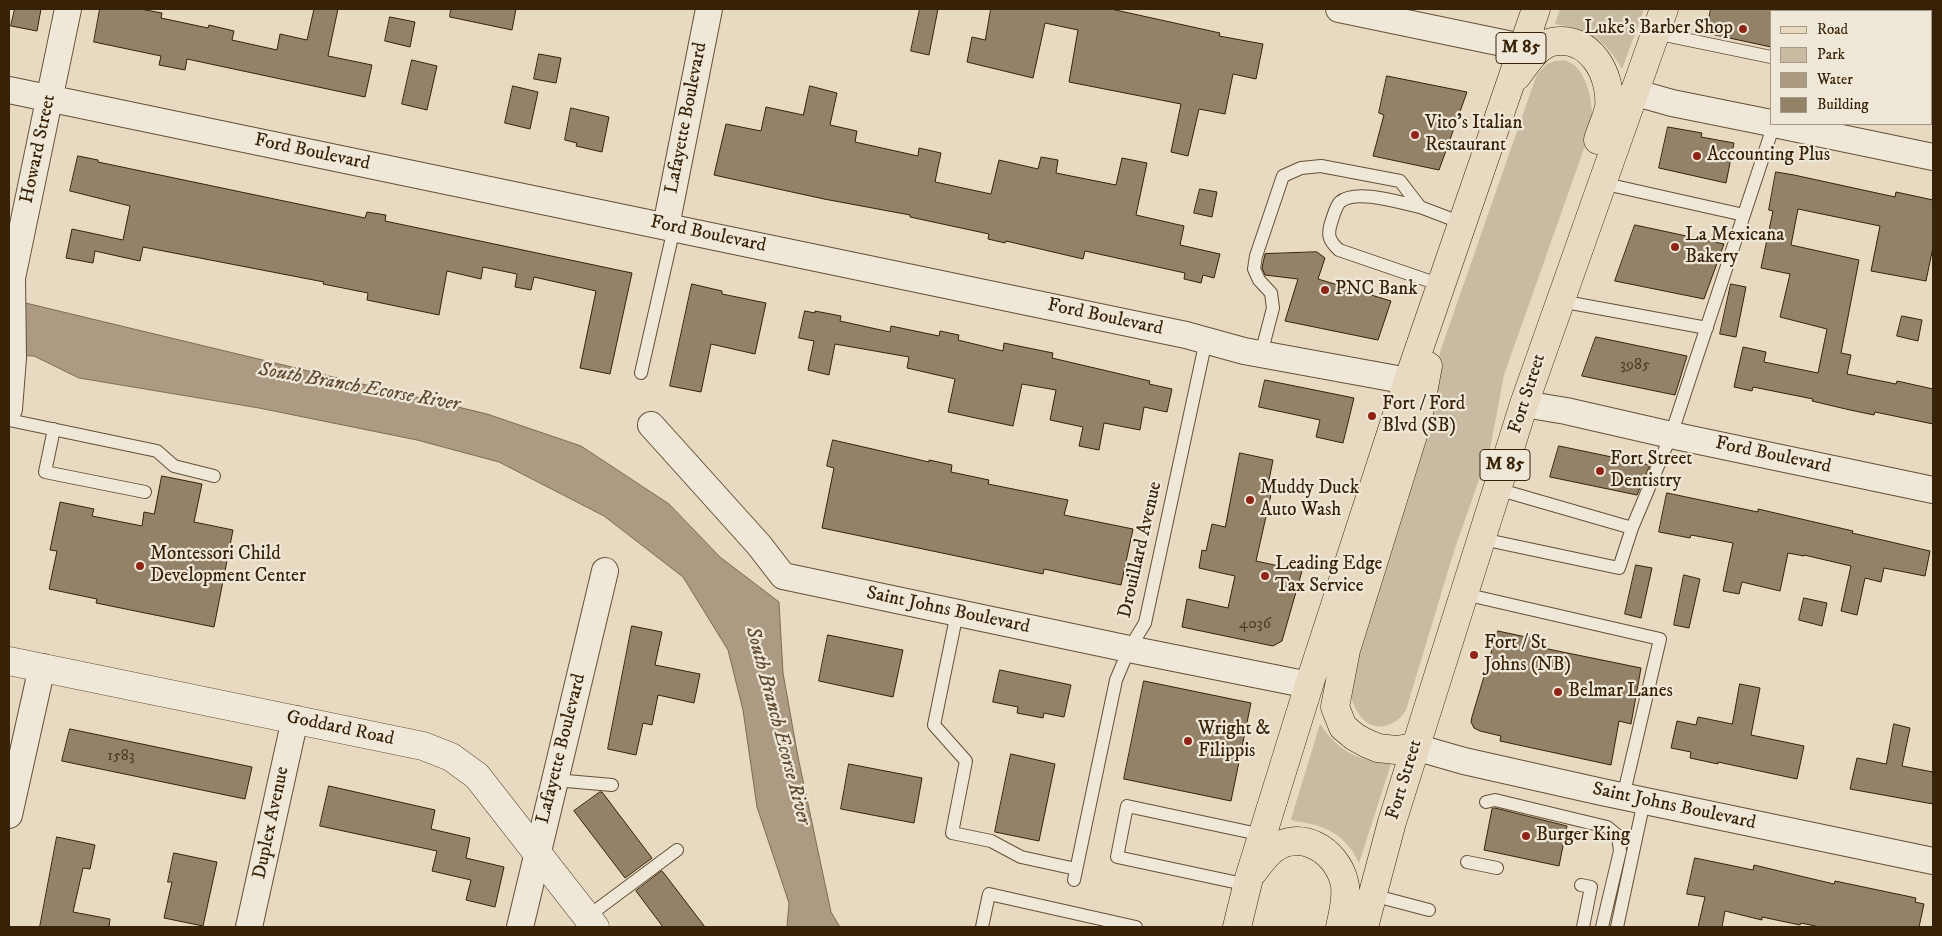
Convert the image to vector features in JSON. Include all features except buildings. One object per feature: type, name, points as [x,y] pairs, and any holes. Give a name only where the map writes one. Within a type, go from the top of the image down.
[{"type":"main road","name":"M 85","points":[[1237,927],[1248,882],[1309,685],[1408,381],[1536,9]]},
{"type":"main road","name":"Fort Street","points":[[1364,927],[1392,822],[1524,404],[1659,21]]},
{"type":"main road","points":[[1508,88],[1532,56],[1545,45],[1553,42],[1571,43],[1584,47],[1603,69],[1608,83],[1609,108],[1516,377],[1524,404]]},
{"type":"main road","points":[[1415,748],[1396,750],[1378,748],[1354,737],[1343,727],[1335,707],[1346,650],[1418,419],[1438,292]]},
{"type":"main road","points":[[1248,882],[1272,850],[1282,844],[1301,841],[1322,848],[1337,863],[1345,882],[1344,905],[1340,927]]},
{"type":"street","name":"Howard Street","points":[[9,407],[13,358],[12,278],[68,9]]},
{"type":"street","name":"Lafayette Boulevard","points":[[670,227],[709,9]]},
{"type":"street","points":[[1339,9],[1378,13],[1522,47]]},
{"type":"street","name":"Ford Boulevard","points":[[9,90],[1206,340],[1260,354],[1408,381]]},
{"type":"street","points":[[1633,92],[1770,123]]},
{"type":"street","points":[[1778,125],[1933,156]]},
{"type":"street","name":"Ford Boulevard","points":[[1524,404],[1566,411],[1933,490]]},
{"type":"street","name":"Saint Johns Boulevard","points":[[651,425],[759,545],[783,576],[1309,685]]},
{"type":"street","name":"Lafayette Boulevard","points":[[520,927],[536,852],[605,571]]},
{"type":"street","name":"Goddard Road","points":[[9,661],[423,746],[451,757],[477,776],[591,922]]},
{"type":"street","points":[[9,815],[42,667]]},
{"type":"street","name":"Duplex Avenue","points":[[249,927],[295,719]]},
{"type":"street","name":"Saint Johns Boulevard","points":[[1415,748],[1633,799],[1933,861]]},
{"type":"lane","points":[[1659,21],[1770,57]]},
{"type":"lane","points":[[1482,539],[1618,568],[1632,528],[1671,435],[1773,125]]},
{"type":"lane","points":[[1260,354],[1273,308],[1271,293],[1259,280],[1254,269],[1256,256],[1283,176],[1301,168],[1321,166],[1400,182],[1420,207]]},
{"type":"lane","points":[[1601,183],[1744,215]]},
{"type":"lane","points":[[1438,292],[1339,250],[1330,242],[1328,229],[1339,203],[1350,197],[1360,195],[1420,207],[1462,223]]},
{"type":"lane","points":[[641,374],[670,227]]},
{"type":"lane","points":[[1560,300],[1707,328]]},
{"type":"lane","name":"Drouillard Avenue","points":[[957,613],[934,724],[966,761],[952,833],[991,842],[1021,857],[1075,875],[1116,680],[1129,649],[1146,623],[1206,340]]},
{"type":"lane","points":[[9,420],[157,451],[174,466],[214,476]]},
{"type":"lane","points":[[54,429],[45,472],[145,492]]},
{"type":"lane","points":[[1497,489],[1632,528]]},
{"type":"lane","points":[[1464,594],[1660,639],[1633,799],[1617,927]]},
{"type":"lane","points":[[555,780],[612,785]]},
{"type":"lane","points":[[1486,802],[1495,800],[1607,827],[1618,836],[1620,851],[1602,927]]},
{"type":"lane","points":[[1248,882],[1117,857],[1127,806],[1263,834]]},
{"type":"lane","points":[[591,922],[677,850]]},
{"type":"lane","points":[[1467,862],[1497,868]]},
{"type":"lane","points":[[1581,885],[1591,887],[1583,927]]},
{"type":"lane","points":[[982,927],[989,894],[1136,927]]},
{"type":"lane","points":[[1372,895],[1429,910]]},
{"type":"green space","points":[[1560,9],[1644,9],[1622,69],[1609,50],[1595,37],[1577,29],[1555,24]]},
{"type":"green space","points":[[1555,61],[1567,61],[1574,65],[1585,80],[1591,99],[1592,126],[1504,375],[1490,449],[1455,548],[1406,710],[1402,716],[1391,724],[1385,726],[1373,725],[1358,713],[1347,681],[1426,424],[1440,352],[1537,74],[1547,64]]},
{"type":"green space","points":[[1320,724],[1335,742],[1350,753],[1368,760],[1391,764],[1359,863],[1354,853],[1332,832],[1291,819]]},
{"type":"water","name":"South Branch Ecorse River","points":[[9,299],[487,414],[581,446],[669,504],[720,557],[779,602],[783,673],[798,757],[831,912],[840,927],[787,927],[789,903],[757,807],[743,710],[728,650],[683,577],[604,516],[499,462],[417,440],[259,408],[79,378],[34,356],[9,355]]},
{"type":"place","name":"Luke's Barber Shop","points":[[1743,29]]},
{"type":"place","name":"Vito's Italian Restaurant","points":[[1415,135]]},
{"type":"place","name":"Accounting Plus","points":[[1697,156]]},
{"type":"place","name":"La Mexicana Bakery","points":[[1675,247]]},
{"type":"place","name":"PNC Bank","points":[[1325,290]]},
{"type":"place","name":"Fort / Ford Blvd (SB)","points":[[1372,416]]},
{"type":"place","name":"Fort Street Dentistry","points":[[1600,471]]},
{"type":"place","name":"Muddy Duck Auto Wash","points":[[1250,500]]},
{"type":"place","name":"Montessori Child Development Center","points":[[140,566]]},
{"type":"place","name":"Leading Edge Tax Service","points":[[1265,576]]},
{"type":"place","name":"Fort / St Johns (NB)","points":[[1474,655]]},
{"type":"place","name":"Belmar Lanes","points":[[1558,692]]},
{"type":"place","name":"Wright & Filippis","points":[[1188,741]]},
{"type":"place","name":"Burger King","points":[[1526,836]]}]
